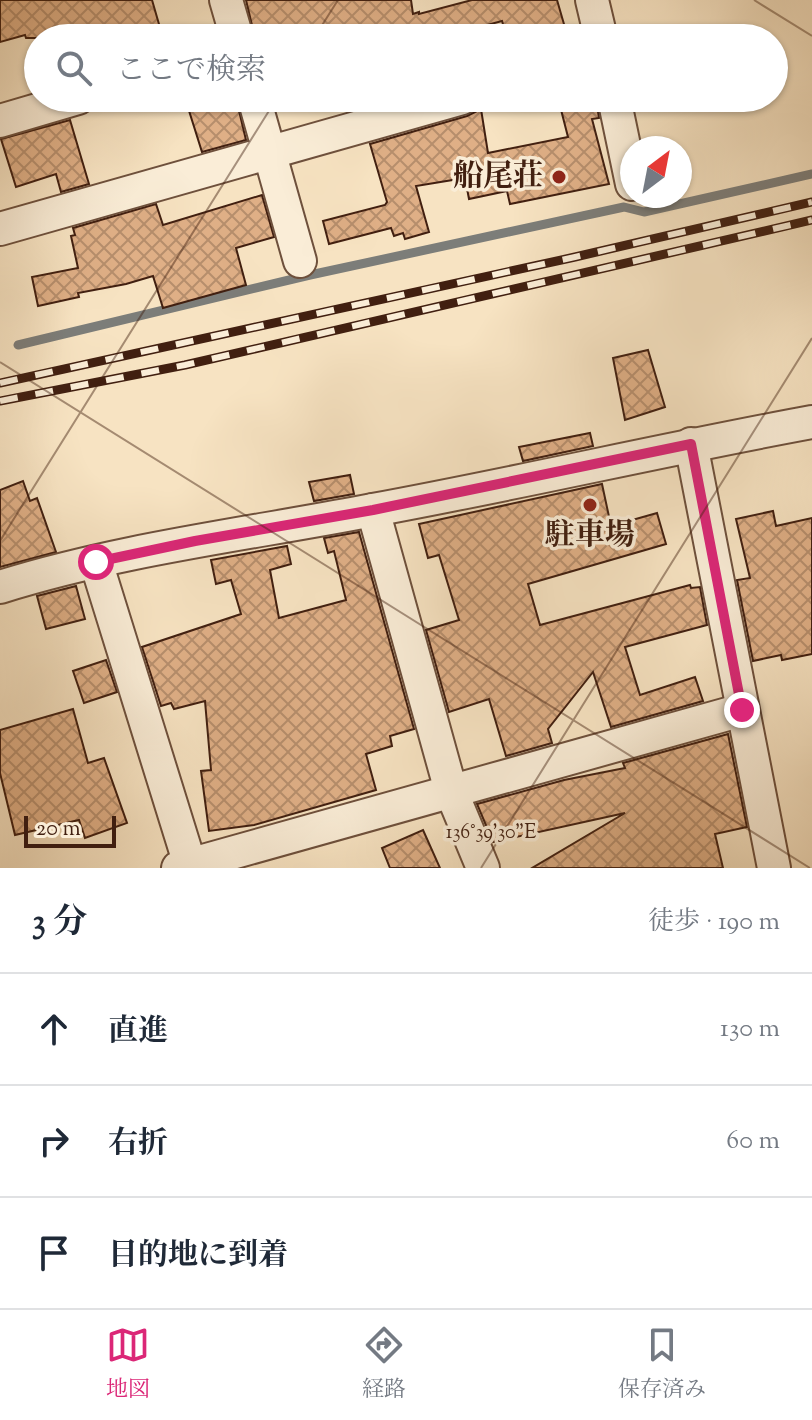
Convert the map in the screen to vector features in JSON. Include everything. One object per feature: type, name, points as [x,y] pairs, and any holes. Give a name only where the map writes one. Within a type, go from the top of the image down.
[{"type":"street","points":[[226,0],[233,24]]},
{"type":"street","points":[[592,0],[598,24]]},
{"type":"street","points":[[0,121],[31,112]]},
{"type":"street","points":[[258,112],[300,261]]},
{"type":"street","points":[[2,221],[269,154],[414,112]]},
{"type":"street","points":[[617,112],[622,136]]},
{"type":"street","points":[[0,587],[195,541],[373,510],[812,422]]},
{"type":"street","points":[[691,444],[774,868]]},
{"type":"street","points":[[373,510],[451,791],[483,868]]},
{"type":"street","points":[[96,562],[187,867],[742,710]]},
{"type":"building","points":[[0,0],[152,0],[159,24],[24,24],[24,35],[0,42]]},
{"type":"building","points":[[246,0],[411,0],[413,14],[419,14],[472,0],[557,0],[564,24],[503,24],[502,21],[491,24],[252,24]]},
{"type":"building","points":[[189,112],[239,112],[246,140],[202,152]]},
{"type":"building","points":[[475,112],[481,112],[488,153],[568,137],[562,112],[598,112],[599,118],[592,119],[609,184],[510,204],[507,191],[469,199],[465,178],[416,186],[429,232],[405,239],[403,233],[394,236],[391,228],[329,244],[323,221],[387,202],[370,144]]},
{"type":"building","points":[[70,120],[89,184],[61,192],[56,174],[16,187],[1,139]]},
{"type":"building","points":[[262,195],[274,237],[236,248],[246,285],[163,308],[153,276],[78,293],[79,297],[38,306],[32,277],[78,268],[71,236],[75,235],[73,228],[156,204],[163,225]]},
{"type":"building","points":[[648,350],[665,407],[625,420],[613,358]]},
{"type":"building","points":[[590,433],[593,446],[523,461],[519,447]]},
{"type":"building","points":[[350,475],[354,494],[314,501],[309,482]]},
{"type":"building","points":[[23,481],[30,501],[37,498],[56,552],[0,567],[0,490]]},
{"type":"building","points":[[602,484],[611,526],[657,513],[666,544],[528,584],[540,625],[690,585],[691,588],[700,587],[707,625],[625,647],[640,695],[695,677],[703,701],[611,727],[593,672],[548,729],[552,743],[506,756],[489,699],[449,712],[426,630],[459,620],[439,555],[428,558],[419,524]]},
{"type":"building","points":[[773,511],[776,526],[812,518],[812,654],[782,660],[781,655],[753,661],[737,580],[750,578],[736,519]]},
{"type":"building","points":[[359,532],[414,729],[390,736],[392,746],[366,754],[376,790],[254,825],[209,831],[201,771],[211,770],[205,701],[174,709],[171,703],[161,706],[142,647],[241,614],[231,580],[216,584],[211,560],[287,546],[291,564],[270,570],[279,618],[346,600],[334,551],[328,553],[324,538]]},
{"type":"building","points":[[76,586],[85,619],[46,629],[37,596]]},
{"type":"building","points":[[106,660],[117,692],[84,703],[73,671]]},
{"type":"building","points":[[73,709],[88,763],[104,758],[127,823],[85,838],[79,820],[15,835],[0,773],[0,730]]},
{"type":"building","points":[[728,734],[747,827],[715,834],[723,868],[532,868],[625,813],[493,842],[477,804],[564,780],[625,768],[623,763]]},
{"type":"building","points":[[423,830],[440,868],[390,868],[382,848]]},
{"type":"waterway","points":[[18,345],[310,275],[624,207],[644,212],[812,174]]},
{"type":"railway","points":[[0,383],[812,202]]},
{"type":"railway","points":[[0,401],[185,365],[812,220]]},
{"type":"place","name":"船尾荘","points":[[559,177]]},
{"type":"place","name":"駐車場","points":[[590,505]]},
{"type":"route","points":[[96,562],[373,510],[691,444],[742,710]]}]
